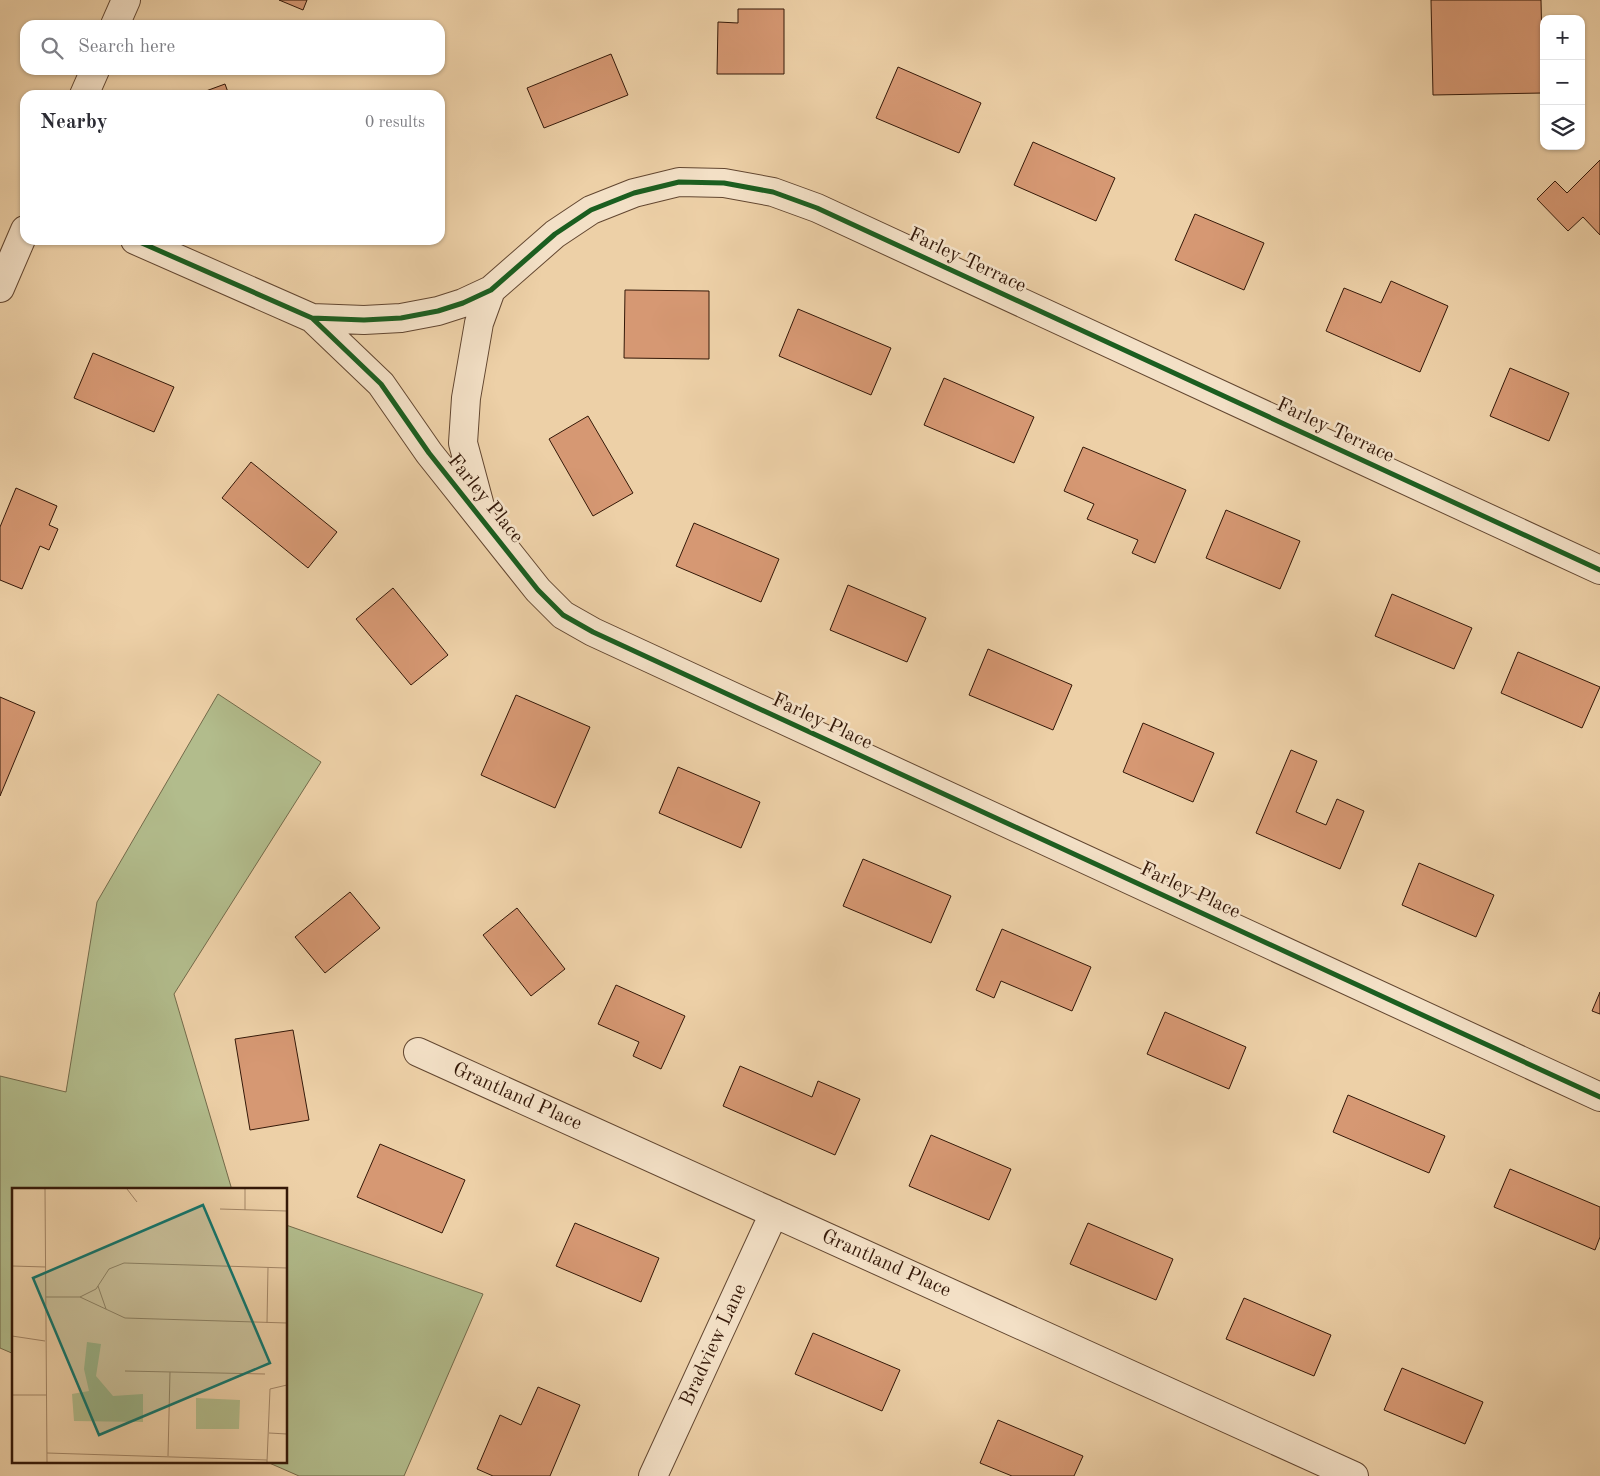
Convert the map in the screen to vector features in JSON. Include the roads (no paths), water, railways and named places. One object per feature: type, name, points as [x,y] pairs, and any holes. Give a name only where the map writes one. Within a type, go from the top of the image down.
[{"type":"street","points":[[117,20],[126,0]]},
{"type":"street","points":[[86,90],[93,75]]},
{"type":"street","name":"Farley Terrace","points":[[312,318],[364,320],[401,318],[438,311],[492,290],[555,234],[591,210],[634,193],[679,182],[724,182],[773,192],[817,208],[1600,570]]},
{"type":"street","points":[[0,288],[20,242]]},
{"type":"street","name":"Farley Place","points":[[145,245],[312,318],[381,384],[429,453],[538,590],[563,615],[593,632],[1600,1097]]},
{"type":"street","points":[[484,521],[463,443],[466,398],[479,323],[492,290]]},
{"type":"street","name":"Grantland Place","points":[[418,1052],[1354,1476]]},
{"type":"street","name":"Bradview Lane","points":[[653,1476],[774,1213]]}]
